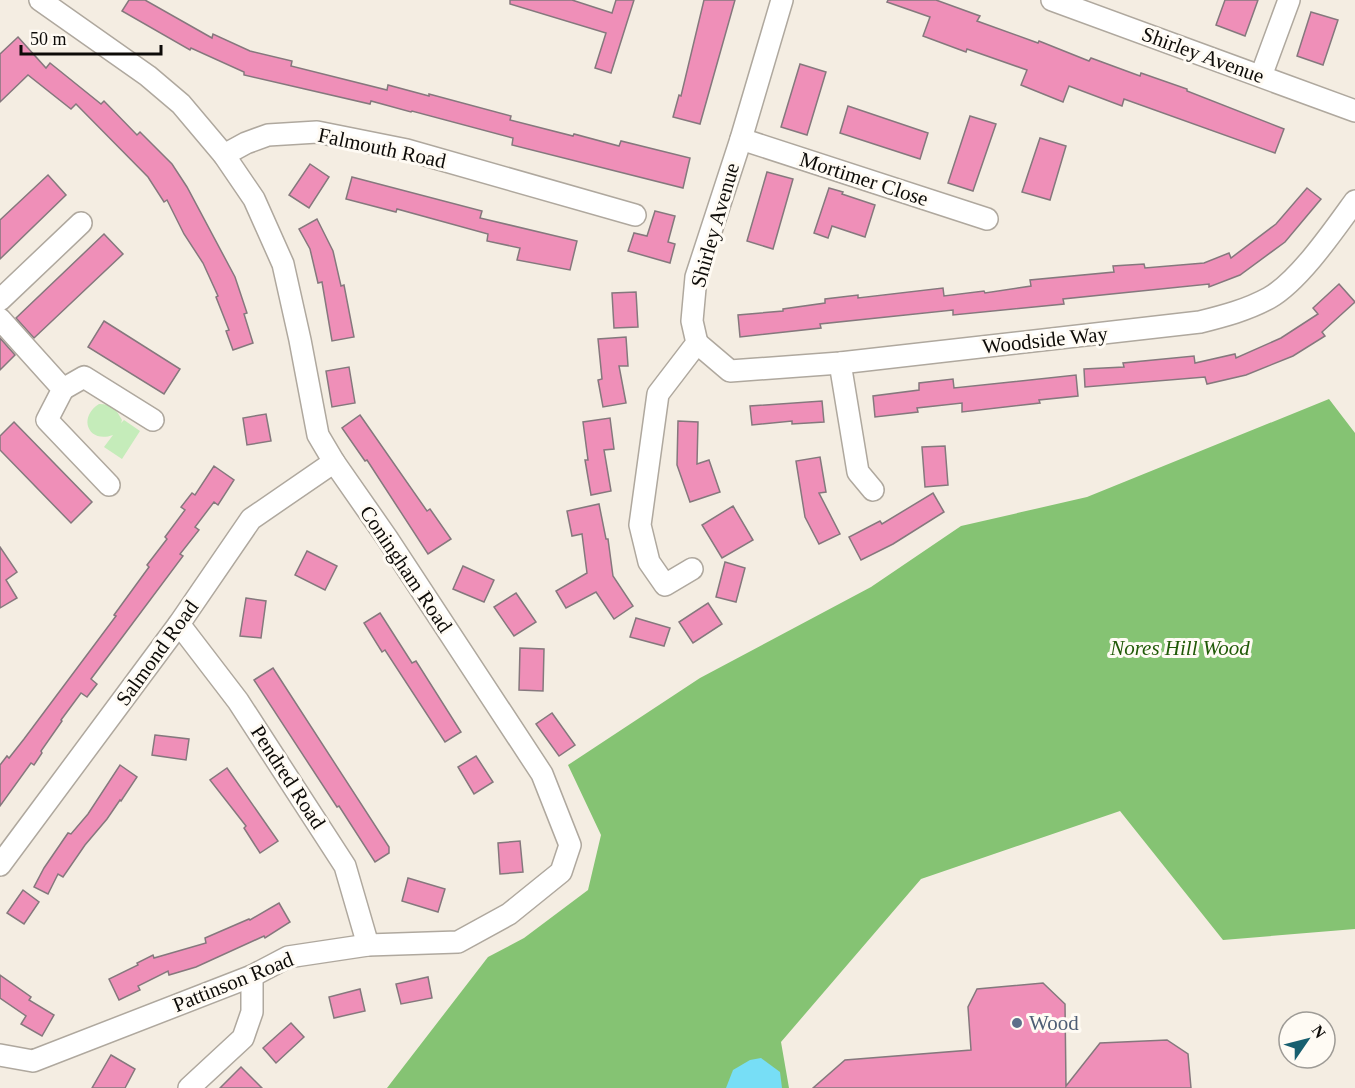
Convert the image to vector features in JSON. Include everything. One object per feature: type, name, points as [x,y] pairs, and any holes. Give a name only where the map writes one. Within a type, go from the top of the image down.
[{"type":"street","points":[[40,0],[148,76],[181,104],[224,155]]},
{"type":"street","name":"Shirley Avenue","points":[[697,344],[692,321],[696,277],[741,139],[782,0]]},
{"type":"street","name":"Shirley Avenue","points":[[1052,0],[1355,111]]},
{"type":"street","points":[[1261,76],[1289,0]]},
{"type":"street","name":"Falmouth Road","points":[[224,155],[268,135],[317,132],[407,150],[635,215]]},
{"type":"street","name":"Mortimer Close","points":[[741,139],[987,219]]},
{"type":"street","name":"Coningham Road","points":[[224,155],[254,199],[283,264],[318,435],[542,774],[570,845],[561,872],[509,914],[473,933]]},
{"type":"street","name":"Woodside Way","points":[[697,344],[730,371],[840,363],[1200,322],[1234,314],[1271,297],[1304,268],[1353,207]]},
{"type":"street","points":[[0,300],[81,223]]},
{"type":"street","points":[[0,319],[63,389]]},
{"type":"street","points":[[692,569],[665,585],[649,562],[640,525],[658,394],[697,344]]},
{"type":"street","points":[[840,363],[858,472],[873,490]]},
{"type":"street","points":[[109,485],[47,420],[63,389],[84,377],[153,420]]},
{"type":"street","name":"Salmond Road","points":[[0,866],[179,624],[251,519],[334,462]]},
{"type":"street","name":"Pendred Road","points":[[179,624],[238,701],[345,866],[368,945]]},
{"type":"street","name":"Pattinson Road","points":[[0,1055],[33,1061],[252,976],[288,957],[368,945],[458,942],[473,933]]},
{"type":"street","points":[[189,1088],[243,1038],[252,1012],[252,976]]},
{"type":"green space","name":"Nores Hill Wood","points":[[1329,399],[1355,433],[1355,929],[1223,940],[1120,811],[921,879],[781,1042],[789,1088],[387,1088],[488,957],[524,938],[588,890],[601,835],[568,765],[700,678],[871,587],[961,526],[1087,497]]},
{"type":"green space","points":[[99,404],[113,408],[122,420],[121,423],[124,420],[140,431],[122,459],[104,447],[113,435],[98,436],[89,428],[87,422],[89,416]]},
{"type":"water","points":[[761,1058],[780,1072],[782,1088],[726,1088],[733,1070],[750,1060]]},
{"type":"building","points":[[129,0],[145,0],[212,38],[213,34],[250,51],[292,61],[291,66],[387,90],[388,85],[429,96],[429,94],[511,116],[510,120],[573,136],[574,134],[619,146],[621,141],[690,158],[683,188],[512,145],[513,138],[412,111],[371,101],[370,104],[244,75],[244,72],[191,48],[190,50],[122,11]]},
{"type":"building","points":[[510,0],[572,0],[612,13],[616,0],[634,0],[611,73],[595,68],[606,33],[510,4]]},
{"type":"building","points":[[704,0],[735,0],[700,124],[673,117],[679,95],[681,96]]},
{"type":"building","points":[[888,0],[936,0],[980,16],[977,21],[1038,43],[1039,41],[1089,61],[1091,58],[1140,76],[1141,73],[1187,89],[1187,91],[1284,129],[1275,153],[1124,99],[1122,106],[1069,86],[1063,102],[1021,85],[1027,70],[967,49],[966,52],[923,36],[930,17],[887,2]]},
{"type":"building","points":[[1225,0],[1258,0],[1245,36],[1216,25]]},
{"type":"building","points":[[1311,12],[1338,20],[1323,65],[1297,56]]},
{"type":"building","points":[[18,37],[46,68],[50,63],[101,104],[104,101],[137,135],[140,132],[172,164],[187,187],[235,277],[247,313],[244,314],[253,343],[233,350],[226,331],[229,330],[216,297],[218,296],[203,263],[184,234],[167,200],[164,202],[148,177],[76,104],[71,109],[28,75],[0,102],[0,54]]},
{"type":"building","points":[[800,64],[826,72],[807,135],[781,127]]},
{"type":"building","points":[[848,106],[928,133],[920,159],[840,133]]},
{"type":"building","points":[[970,116],[996,124],[973,191],[948,183]]},
{"type":"building","points":[[1040,138],[1066,146],[1050,200],[1022,192]]},
{"type":"building","points":[[310,164],[329,177],[309,208],[289,195]]},
{"type":"building","points":[[767,172],[793,179],[773,249],[747,241]]},
{"type":"building","points":[[48,175],[66,195],[0,259],[0,220]]},
{"type":"building","points":[[352,177],[482,211],[480,218],[577,241],[570,270],[517,260],[520,248],[487,241],[488,234],[397,209],[396,212],[346,199]]},
{"type":"building","points":[[829,188],[875,205],[865,237],[832,226],[828,238],[814,233]]},
{"type":"building","points":[[1307,188],[1321,199],[1285,242],[1240,275],[1209,287],[1209,284],[1063,299],[1064,304],[953,315],[953,310],[820,324],[821,328],[740,337],[738,315],[783,311],[783,309],[825,303],[825,299],[858,295],[858,298],[943,288],[944,296],[984,291],[985,293],[1031,286],[1030,280],[1114,272],[1113,266],[1144,264],[1145,268],[1204,263],[1229,253],[1231,258],[1276,224]]},
{"type":"building","points":[[655,211],[675,216],[668,242],[675,244],[670,263],[628,251],[634,233],[647,236]]},
{"type":"building","points":[[317,219],[333,251],[341,286],[344,285],[354,337],[332,341],[322,282],[318,283],[310,249],[299,229]]},
{"type":"building","points":[[104,234],[123,254],[34,338],[16,318]]},
{"type":"building","points":[[1339,284],[1355,302],[1322,332],[1325,336],[1293,356],[1246,375],[1207,384],[1205,377],[1085,387],[1084,369],[1124,367],[1123,363],[1194,356],[1195,363],[1235,354],[1236,358],[1281,338],[1318,314],[1313,308]]},
{"type":"building","points":[[636,292],[638,327],[614,328],[612,293]]},
{"type":"building","points":[[104,321],[180,369],[164,394],[88,347]]},
{"type":"building","points":[[626,337],[628,366],[619,366],[626,403],[603,407],[598,380],[602,379],[598,339]]},
{"type":"building","points":[[0,338],[15,355],[0,370]]},
{"type":"building","points":[[349,367],[355,403],[332,407],[326,371]]},
{"type":"building","points":[[1076,375],[1078,396],[962,412],[962,403],[917,408],[918,412],[875,417],[873,396],[919,390],[919,383],[953,379],[954,388]]},
{"type":"building","points":[[822,401],[824,422],[792,424],[792,421],[752,425],[750,406]]},
{"type":"building","points":[[266,414],[271,441],[247,445],[243,418]]},
{"type":"building","points":[[360,415],[427,511],[430,509],[451,539],[428,554],[367,460],[365,461],[342,428]]},
{"type":"building","points":[[610,418],[614,449],[604,450],[611,491],[591,495],[585,460],[588,460],[583,422]]},
{"type":"building","points":[[678,421],[698,422],[697,464],[709,460],[720,492],[690,502],[677,465]]},
{"type":"building","points":[[14,422],[92,502],[71,523],[0,450],[0,436]]},
{"type":"building","points":[[945,446],[948,485],[925,487],[922,447]]},
{"type":"building","points":[[820,457],[826,492],[819,493],[840,534],[819,544],[805,517],[796,461]]},
{"type":"building","points":[[214,466],[234,480],[218,505],[214,502],[195,527],[199,530],[180,554],[183,556],[91,679],[97,684],[87,697],[81,693],[61,720],[34,765],[31,763],[0,806],[0,765],[7,756],[9,758],[24,739],[116,616],[114,615],[149,567],[147,565],[185,510],[181,507],[192,493],[195,495]]},
{"type":"building","points":[[933,493],[944,512],[893,544],[861,560],[849,537],[880,521],[882,524]]},
{"type":"building","points":[[599,504],[606,539],[608,539],[613,576],[633,606],[614,619],[596,592],[566,608],[556,591],[587,573],[582,534],[572,536],[567,511]]},
{"type":"building","points":[[733,506],[753,540],[722,558],[702,525]]},
{"type":"building","points":[[0,547],[17,572],[6,580],[17,598],[0,608]]},
{"type":"building","points":[[307,551],[337,566],[325,590],[295,575]]},
{"type":"building","points":[[725,562],[745,568],[736,602],[716,597]]},
{"type":"building","points":[[463,566],[494,580],[484,602],[453,589]]},
{"type":"building","points":[[516,593],[536,622],[514,636],[494,607]]},
{"type":"building","points":[[246,598],[266,601],[261,638],[240,636]]},
{"type":"building","points":[[708,603],[722,624],[693,643],[679,622]]},
{"type":"building","points":[[380,613],[412,663],[416,661],[461,732],[445,742],[385,650],[382,652],[364,623]]},
{"type":"building","points":[[636,618],[670,628],[664,646],[630,637]]},
{"type":"building","points":[[520,648],[544,649],[543,691],[519,690]]},
{"type":"building","points":[[273,668],[389,847],[389,853],[375,862],[254,680]]},
{"type":"building","points":[[552,713],[575,745],[559,756],[536,724]]},
{"type":"building","points":[[155,735],[189,739],[186,760],[152,755]]},
{"type":"building","points":[[476,756],[493,782],[474,794],[458,767]]},
{"type":"building","points":[[120,765],[137,777],[121,801],[85,845],[63,877],[58,874],[48,894],[34,887],[68,833],[71,834],[88,814]]},
{"type":"building","points":[[227,768],[278,841],[260,853],[244,828],[246,826],[210,780]]},
{"type":"building","points":[[520,841],[523,872],[500,874],[498,843]]},
{"type":"building","points":[[408,878],[445,889],[438,912],[402,901]]},
{"type":"building","points":[[23,890],[39,902],[24,924],[7,913]]},
{"type":"building","points":[[279,903],[290,922],[265,938],[264,936],[196,967],[169,975],[168,971],[138,986],[140,990],[119,1000],[109,979],[153,955],[154,958],[206,943],[205,938],[250,920]]},
{"type":"building","points":[[0,975],[31,997],[29,1000],[54,1015],[42,1036],[21,1024],[26,1016],[0,998]]},
{"type":"building","points":[[428,977],[432,998],[401,1004],[396,984]]},
{"type":"building","name":"Wood","points":[[1043,983],[1065,1004],[1066,1086],[1100,1043],[1167,1040],[1188,1054],[1191,1088],[813,1088],[845,1060],[971,1050],[968,1007],[977,989]]},
{"type":"building","points":[[360,989],[365,1011],[334,1018],[329,997]]},
{"type":"building","points":[[291,1023],[304,1037],[276,1063],[263,1048]]},
{"type":"building","points":[[111,1055],[135,1069],[125,1088],[92,1088]]},
{"type":"building","points":[[241,1067],[262,1088],[220,1088]]},
{"type":"place","name":"Wood","points":[[1017,1023]]}]
